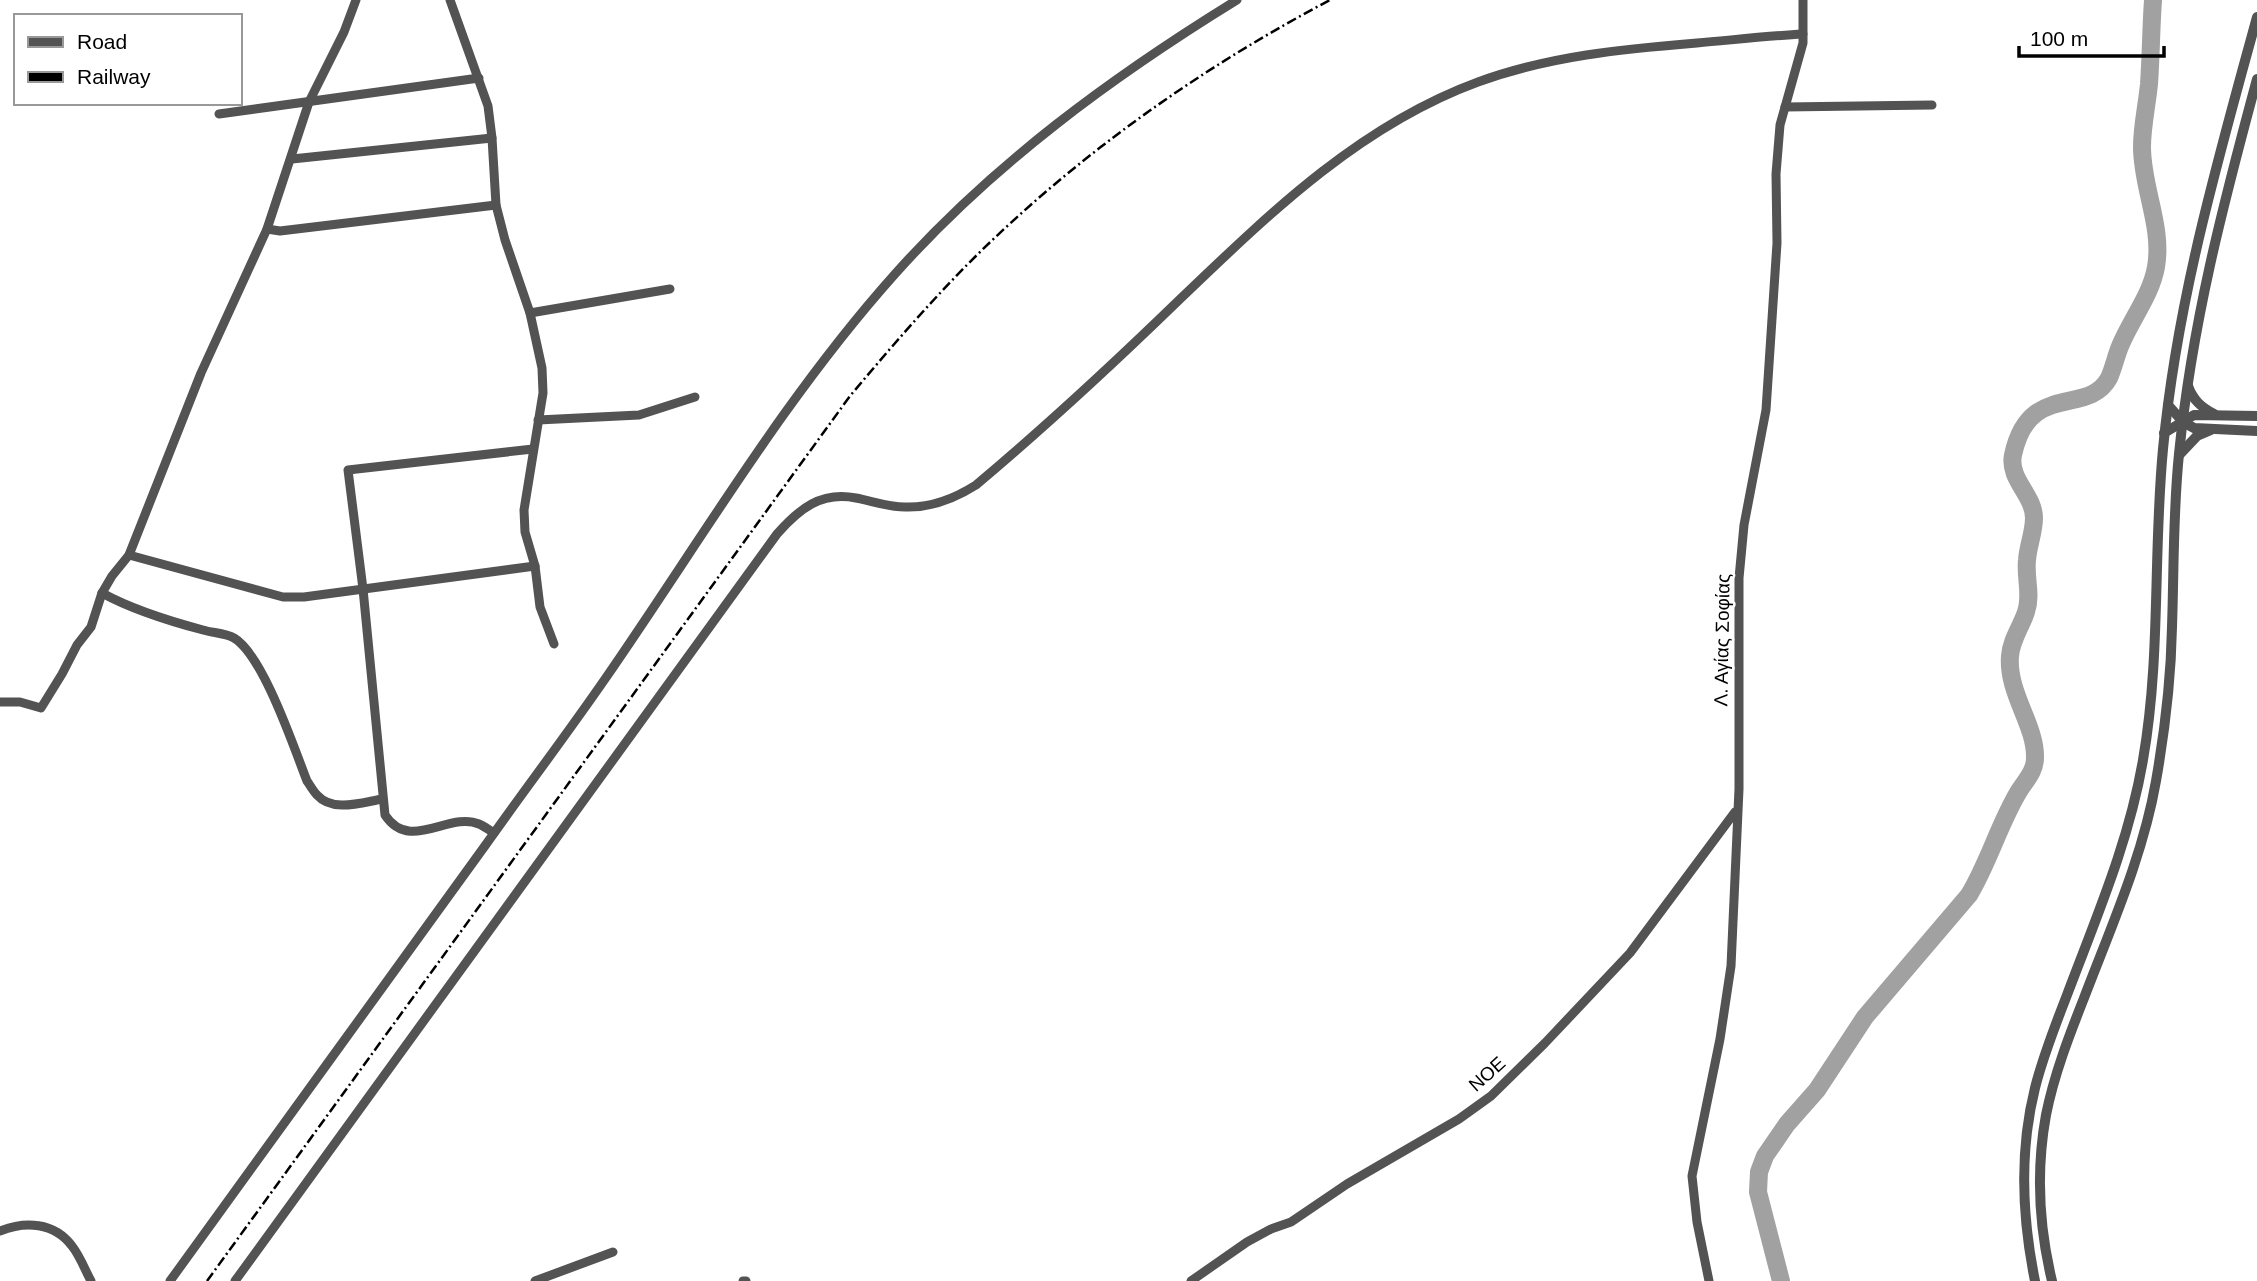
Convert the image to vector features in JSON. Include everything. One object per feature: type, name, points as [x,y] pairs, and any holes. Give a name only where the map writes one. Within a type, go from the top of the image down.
[{"type":"street","points":[[0,702],[20,702],[41,708],[77,645],[91,627],[102,593],[130,555],[201,373],[267,229],[309,102],[344,32],[356,0]]},
{"type":"street","points":[[450,0],[488,106],[496,205],[530,313],[542,368],[543,393],[524,510],[525,532],[536,566],[540,607],[554,644]]},
{"type":"street","points":[[170,1281],[604,680],[790,404],[828,354],[895,274],[939,227],[1041,135],[1163,46],[1237,0]]},
{"type":"street","name":"Λ. Αγίας Σοφίας","points":[[1709,1281],[1697,1222],[1692,1176],[1720,1039],[1731,966],[1739,789],[1739,579],[1744,525],[1766,410],[1777,243],[1776,174],[1780,125],[1803,43],[1803,0]]},
{"type":"street","points":[[2035,1281],[2024,1194],[2028,1125],[2044,1057],[2120,850],[2133,810],[2143,762],[2155,646],[2158,530],[2168,405],[2193,254],[2257,17]]},
{"type":"street","points":[[235,1281],[777,534],[794,515],[816,501],[838,496],[889,506],[923,507],[961,494],[976,485],[1265,218],[1363,141],[1446,96],[1488,79],[1581,55],[1803,34]]},
{"type":"street","points":[[219,114],[479,78]]},
{"type":"street","points":[[2052,1281],[2041,1216],[2040,1184],[2046,1115],[2064,1050],[2129,878],[2155,785],[2170,670],[2179,456],[2187,383],[2210,258],[2257,79]]},
{"type":"street","points":[[1785,107],[1932,105]]},
{"type":"street","points":[[292,159],[492,138]]},
{"type":"street","points":[[267,229],[280,232],[496,205]]},
{"type":"street","points":[[530,313],[670,289]]},
{"type":"street","points":[[2187,383],[2194,399],[2215,415]]},
{"type":"street","points":[[538,420],[639,415],[695,397]]},
{"type":"street","points":[[2168,405],[2183,422],[2193,428],[2257,431]]},
{"type":"street","points":[[2164,433],[2194,415],[2257,416]]},
{"type":"street","points":[[2179,456],[2197,436],[2214,429]]},
{"type":"street","points":[[494,833],[478,823],[460,822],[429,830],[407,831],[393,826],[385,815],[363,589],[348,470],[533,449]]},
{"type":"street","points":[[130,555],[283,597],[304,597],[536,566]]},
{"type":"street","points":[[102,593],[119,603],[204,631],[229,636],[241,643],[256,662],[307,781],[317,795],[326,802],[338,805],[383,799]]},
{"type":"street","name":"NOE","points":[[1191,1281],[1247,1242],[1297,1219],[1347,1184],[1459,1119],[1491,1096],[1630,953],[1736,811]]},
{"type":"street","points":[[0,1231],[28,1225],[41,1225],[53,1230],[73,1246],[91,1281]]},
{"type":"street","points":[[536,1281],[613,1252]]},
{"type":"waterway","points":[[1781,1281],[1758,1192],[1759,1172],[1765,1156],[1787,1124],[1817,1090],[1865,1017],[1969,895],[2012,804],[2033,767],[2034,746],[2013,683],[2010,656],[2012,644],[2028,606],[2027,560],[2034,518],[2030,502],[2014,472],[2013,455],[2021,432],[2032,417],[2045,408],[2087,396],[2100,389],[2109,378],[2121,344],[2154,277],[2157,237],[2142,147],[2149,84],[2153,0]]},
{"type":"railway","points":[[207,1281],[850,396],[898,340],[982,250],[1062,178],[1191,82],[1330,0]]}]
